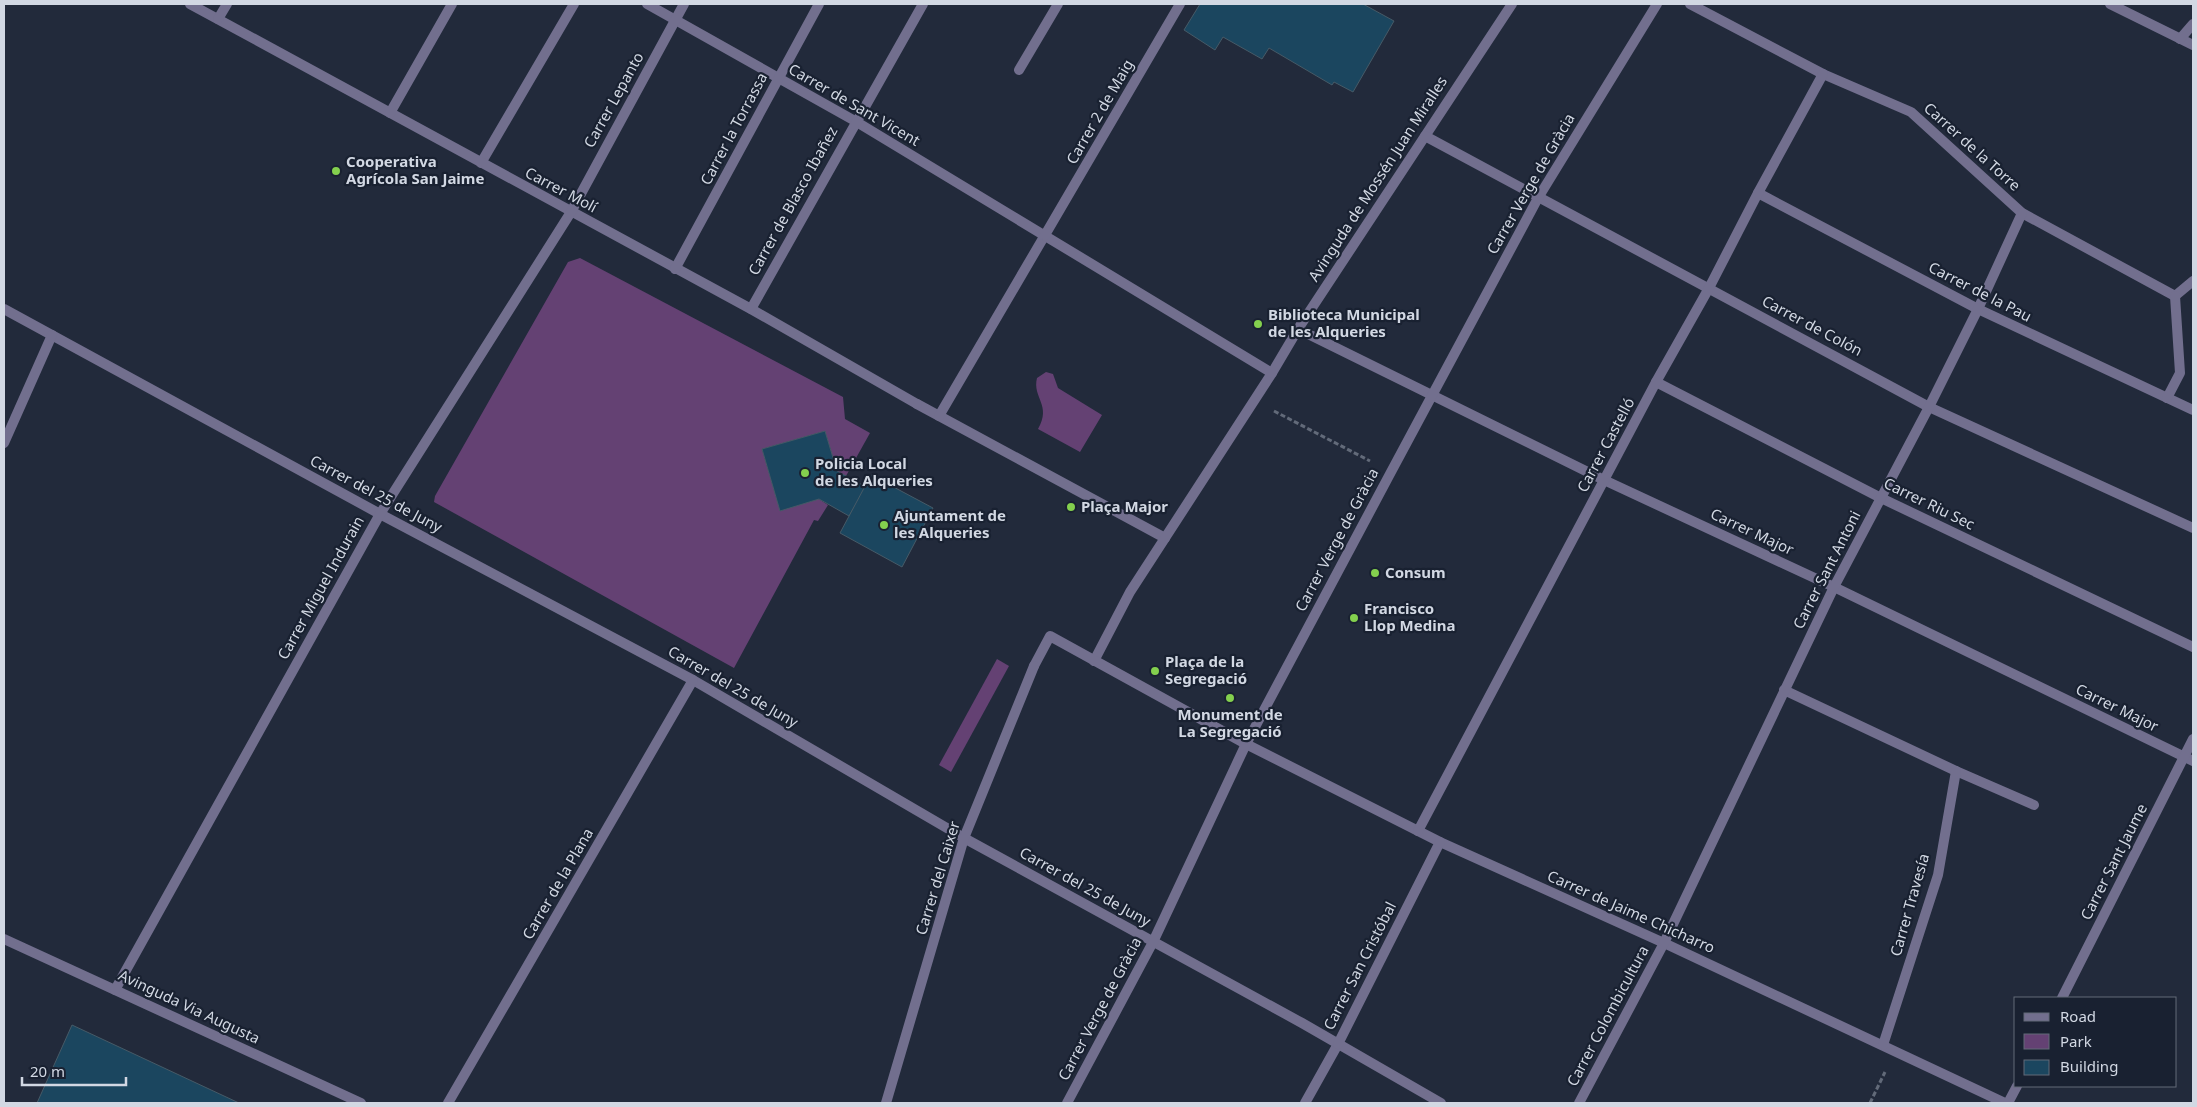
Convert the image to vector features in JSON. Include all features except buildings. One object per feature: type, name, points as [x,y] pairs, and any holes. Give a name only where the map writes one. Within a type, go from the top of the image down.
[{"type":"street","name":"Carrer Molí","points":[[190,4],[751,309],[939,416]]},
{"type":"street","points":[[218,20],[227,4]]},
{"type":"street","points":[[390,113],[452,4]]},
{"type":"street","points":[[481,163],[574,4]]},
{"type":"street","name":"Carrer de Sant Vicent","points":[[647,4],[855,121],[1046,235]]},
{"type":"street","name":"Carrer Lepanto","points":[[571,212],[684,4]]},
{"type":"street","name":"Carrer la Torrassa","points":[[675,269],[819,4]]},
{"type":"street","name":"Carrer de Blasco Ibañez","points":[[751,309],[855,121],[923,4]]},
{"type":"street","points":[[1019,70],[1058,4]]},
{"type":"street","name":"Carrer 2 de Maig","points":[[1046,235],[1180,4]]},
{"type":"street","name":"Avinguda de Mossén Juan Miralles","points":[[1272,372],[1298,329],[1512,4]]},
{"type":"street","name":"Carrer Verge de Gràcia","points":[[1067,1103],[1153,942],[1246,744],[1432,395],[1538,198],[1657,4]]},
{"type":"street","name":"Carrer de la Torre","points":[[1690,4],[1823,74],[1911,112],[2022,213],[2175,296]]},
{"type":"street","points":[[2110,4],[2193,45]]},
{"type":"street","points":[[2180,39],[2193,24]]},
{"type":"street","name":"Carrer Castelló","points":[[1418,831],[1656,382],[1709,288],[1823,74]]},
{"type":"street","name":"Carrer de Colón","points":[[1424,136],[1929,407],[2193,528]]},
{"type":"street","name":"Carrer de la Pau","points":[[1758,193],[1978,309],[2193,410]]},
{"type":"street","name":"Carrer Miguel Indurain","points":[[115,990],[380,514],[571,212]]},
{"type":"street","name":"Carrer Sant Antoni","points":[[1664,943],[1834,587],[1929,407],[1978,309],[2022,213]]},
{"type":"street","points":[[1165,538],[939,416],[1046,235],[1272,372],[1165,538],[1130,592],[1094,661],[1246,744]]},
{"type":"street","points":[[2167,398],[2180,373],[2175,296],[2193,281]]},
{"type":"street","name":"Carrer del 25 de Juny","points":[[4,309],[380,514],[693,680],[964,838],[1338,1044],[1441,1103]]},
{"type":"street","name":"Carrer Major","points":[[1298,329],[1604,480],[1834,587],[2189,759]]},
{"type":"street","points":[[4,444],[52,335]]},
{"type":"street","name":"Carrer Riu Sec","points":[[1656,382],[1881,498],[2193,647]]},
{"type":"street","name":"Carrer del Caixer","points":[[886,1103],[964,838],[1034,666],[1050,636],[1094,661]]},
{"type":"street","name":"Carrer de la Plana","points":[[448,1103],[693,680]]},
{"type":"street","points":[[1784,690],[1956,771],[2034,804]]},
{"type":"street","name":"Carrer Sant Jaume","points":[[2063,997],[2189,759],[2193,738]]},
{"type":"street","name":"Carrer de Jaime Chicharro","points":[[1246,744],[1440,842],[1664,943],[2007,1103]]},
{"type":"street","name":"Carrer Travesía","points":[[1883,1045],[1938,875],[1956,771]]},
{"type":"street","name":"Carrer San Cristóbal","points":[[1306,1103],[1338,1044],[1440,842]]},
{"type":"street","name":"Avinguda Via Augusta","points":[[4,939],[361,1103]]},
{"type":"street","name":"Carrer Colombicultura","points":[[1579,1103],[1664,943]]},
{"type":"street","points":[[2007,1103],[2016,1087]]},
{"type":"path","points":[[1272,410],[1391,472]]},
{"type":"path","points":[[1870,1103],[1895,1050]]},
{"type":"green space","points":[[580,258],[843,397],[845,419],[870,433],[846,476],[837,471],[825,431],[762,449],[780,510],[819,499],[828,505],[818,521],[814,520],[734,668],[434,502],[435,496],[568,262]]},
{"type":"green space","points":[[1046,372],[1053,374],[1058,388],[1102,415],[1080,452],[1038,429],[1042,421],[1043,408],[1036,385],[1037,378]]},
{"type":"green space","points":[[997,659],[1009,666],[951,772],[939,765]]},
{"type":"place","name":"Cooperativa Agrícola San Jaime","points":[[336,171]]},
{"type":"place","name":"Biblioteca Municipal de les Alqueries","points":[[1258,324]]},
{"type":"place","name":"Policia Local de les Alqueries","points":[[805,473]]},
{"type":"place","name":"Plaça Major","points":[[1071,507]]},
{"type":"place","name":"Ajuntament de les Alqueries","points":[[884,525]]},
{"type":"place","name":"Consum","points":[[1375,573]]},
{"type":"place","name":"Francisco Llop Medina","points":[[1354,618]]},
{"type":"place","name":"Plaça de la Segregació","points":[[1155,671]]},
{"type":"place","name":"Monument de La Segregació","points":[[1230,698]]}]
